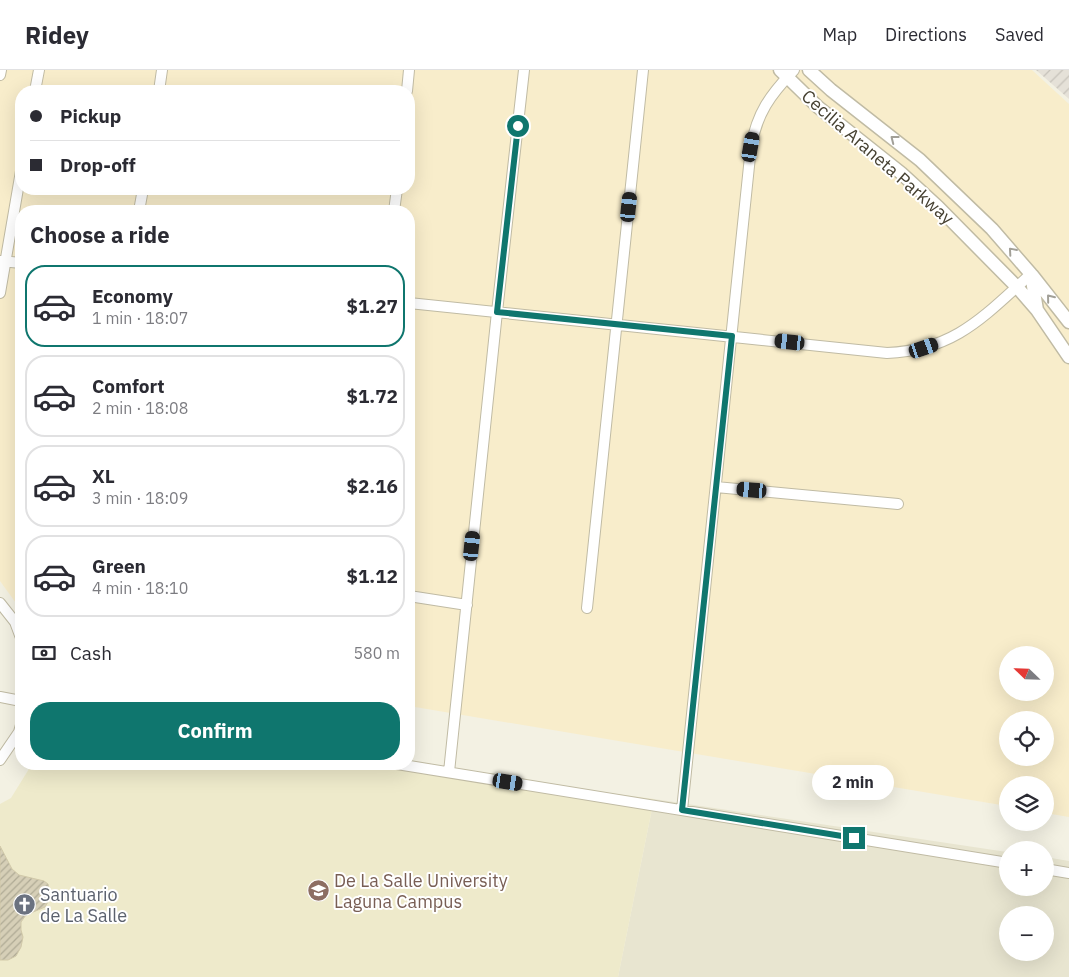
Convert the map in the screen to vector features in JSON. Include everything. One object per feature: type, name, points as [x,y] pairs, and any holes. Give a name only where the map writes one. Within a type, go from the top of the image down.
[{"type":"street","points":[[0,74],[1,70]]},
{"type":"street","points":[[36,85],[39,70]]},
{"type":"street","points":[[160,85],[162,70]]},
{"type":"street","points":[[408,85],[409,70]]},
{"type":"street","points":[[449,772],[524,70]]},
{"type":"street","points":[[587,608],[643,70]]},
{"type":"street","name":"Cecilia Araneta Parkway","points":[[809,70],[831,90],[901,144],[992,229],[1069,322]]},
{"type":"street","points":[[682,810],[754,130],[771,94],[787,72]]},
{"type":"street","name":"Cecilia Araneta Parkway","points":[[787,72],[833,120],[919,189],[1017,287],[1037,310],[1069,357]]},
{"type":"street","points":[[0,293],[3,261],[16,195]]},
{"type":"street","points":[[415,304],[887,353],[906,352],[924,348],[962,332],[979,320],[1031,274]]},
{"type":"street","name":"Cecilia Araneta Parkway","points":[[1031,274],[1037,310]]},
{"type":"street","points":[[716,487],[898,504]]},
{"type":"street","points":[[415,597],[466,605]]},
{"type":"street","points":[[0,603],[15,622]]},
{"type":"street","points":[[0,697],[15,700]]},
{"type":"street","points":[[0,760],[15,738]]},
{"type":"street","points":[[415,767],[999,862]]},
{"type":"street","points":[[1054,870],[1069,873]]},
{"type":"shaded area","points":[[0,70],[1032,70],[1069,104],[1069,817],[1054,814],[1054,776],[999,776],[999,805],[415,707],[415,205],[15,205],[15,602],[0,581]]},
{"type":"shaded area","points":[[1036,70],[1069,70],[1069,99]]},
{"type":"shaded area","name":"De La Salle University Laguna Campus","points":[[415,766],[449,772],[654,799],[618,977],[0,977],[0,804],[11,798],[28,770],[415,770]]},
{"type":"shaded area","points":[[654,799],[999,851],[999,896],[1054,896],[1054,858],[1069,861],[1069,977],[618,977]]},
{"type":"building","name":"Santuario de La Salle","points":[[0,846],[12,869],[19,875],[44,881],[48,884],[50,893],[45,907],[26,915],[21,922],[23,937],[21,947],[16,956],[8,960],[0,960]]},
{"type":"place","name":"De La Salle University Laguna Campus","points":[[318,890]]},
{"type":"place","name":"Santuario de La Salle","points":[[24,904]]},
{"type":"route","points":[[518,126],[497,312],[732,336],[682,810],[854,838]]}]
